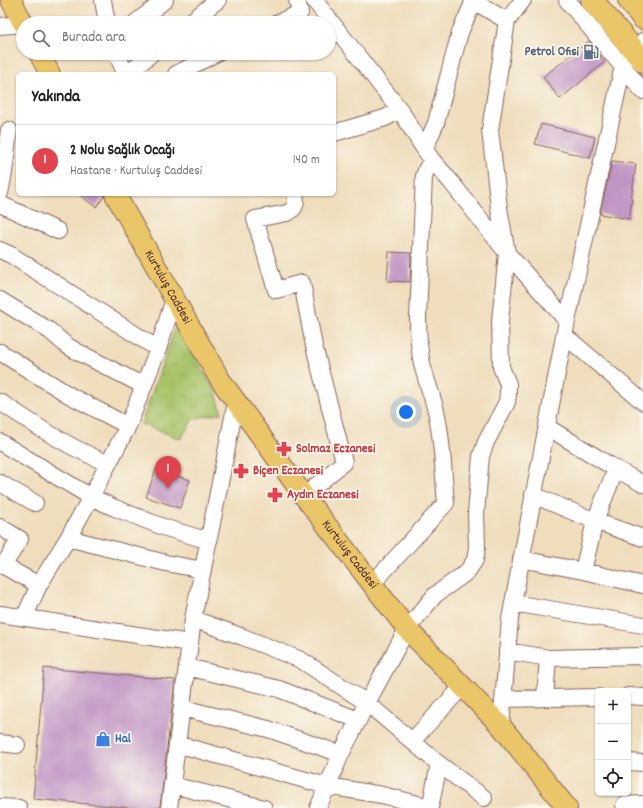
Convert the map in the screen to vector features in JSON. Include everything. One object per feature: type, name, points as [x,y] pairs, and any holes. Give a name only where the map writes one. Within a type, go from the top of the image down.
[{"type":"highway","points":[[592,0],[636,54]]},
{"type":"highway","points":[[629,0],[643,18]]},
{"type":"main road","points":[[11,0],[19,16]]},
{"type":"main road","points":[[43,60],[49,72]]},
{"type":"main road","name":"Kurtuluş Caddesi","points":[[116,196],[219,378],[304,496],[407,629],[501,726],[561,806]]},
{"type":"street","points":[[105,0],[106,16]]},
{"type":"street","points":[[144,16],[165,0]]},
{"type":"street","points":[[197,16],[218,0]]},
{"type":"street","points":[[293,16],[300,13],[297,0]]},
{"type":"street","points":[[314,0],[327,16]]},
{"type":"street","points":[[318,808],[341,754],[407,629],[435,595],[467,572],[475,560],[477,547],[476,513],[481,456],[486,442],[507,402],[508,394],[508,384],[501,367],[500,321],[507,253],[499,208],[490,130],[507,21],[523,0]]},
{"type":"street","points":[[567,0],[636,54],[643,92]]},
{"type":"street","points":[[422,147],[428,142],[436,123],[460,32],[473,1],[507,21]]},
{"type":"street","points":[[0,26],[16,24]]},
{"type":"street","points":[[336,28],[400,110],[422,147],[566,328],[643,402]]},
{"type":"street","points":[[501,726],[512,603],[566,328],[636,54]]},
{"type":"street","points":[[120,60],[126,72]]},
{"type":"street","points":[[129,72],[144,60]]},
{"type":"street","points":[[180,72],[203,60]]},
{"type":"street","points":[[336,132],[385,118],[400,110]]},
{"type":"street","points":[[0,193],[9,130]]},
{"type":"street","points":[[372,584],[446,503],[440,432],[432,396],[422,365],[418,333],[424,176],[432,160]]},
{"type":"street","points":[[295,196],[296,204],[288,213],[255,219],[276,290],[302,284],[314,346],[344,462],[304,496]]},
{"type":"street","points":[[0,204],[58,231]]},
{"type":"street","points":[[0,250],[11,255],[158,348]]},
{"type":"street","points":[[24,618],[39,584],[68,538],[128,426],[158,348],[174,299]]},
{"type":"street","points":[[0,300],[50,331],[66,345],[76,351],[144,386]]},
{"type":"street","points":[[0,352],[69,395],[128,426]]},
{"type":"street","points":[[0,402],[73,447],[108,464]]},
{"type":"street","points":[[169,808],[193,619],[236,402]]},
{"type":"street","points":[[547,426],[643,484]]},
{"type":"street","points":[[0,442],[91,496],[116,508],[140,519],[178,532],[209,540]]},
{"type":"street","points":[[584,571],[595,521],[616,469]]},
{"type":"street","points":[[0,483],[35,503]]},
{"type":"street","points":[[534,495],[595,521],[643,538]]},
{"type":"street","points":[[0,527],[20,539],[2,565],[39,584]]},
{"type":"street","points":[[68,538],[166,563],[203,570]]},
{"type":"street","points":[[521,559],[584,571],[643,585]]},
{"type":"street","points":[[512,603],[643,625]]},
{"type":"street","points":[[0,614],[190,643]]},
{"type":"street","points":[[193,619],[243,636],[301,660],[367,703],[439,764],[484,798]]},
{"type":"street","points":[[507,651],[548,658],[643,657]]},
{"type":"street","points":[[545,698],[548,658]]},
{"type":"street","points":[[187,667],[279,689],[358,720]]},
{"type":"street","points":[[412,741],[463,686]]},
{"type":"street","points":[[631,696],[643,697]]},
{"type":"street","points":[[503,699],[595,697]]},
{"type":"street","points":[[182,708],[268,728],[341,754]]},
{"type":"street","points":[[0,743],[17,745]]},
{"type":"street","points":[[177,744],[327,786],[382,794],[430,808],[439,764]]},
{"type":"street","points":[[631,762],[643,763]]},
{"type":"street","points":[[172,785],[264,808]]},
{"type":"street","points":[[624,802],[643,804]]},
{"type":"street","points":[[0,807],[19,808]]},
{"type":"green space","points":[[176,325],[216,392],[222,413],[193,419],[181,439],[141,424]]},
{"type":"building","points":[[589,41],[605,62],[560,99],[543,77]]},
{"type":"building","points":[[541,124],[595,137],[590,158],[535,144]]},
{"type":"building","points":[[612,161],[636,164],[629,219],[600,214]]},
{"type":"building","points":[[81,196],[104,196],[96,207]]},
{"type":"building","points":[[389,252],[411,253],[410,282],[387,281]]},
{"type":"building","points":[[156,469],[190,480],[180,508],[146,497]]},
{"type":"building","name":"Hal","points":[[44,668],[175,680],[160,808],[134,808],[33,799]]},
{"type":"place","name":"Petrol Ofisi","points":[[591,52]]},
{"type":"place","name":"Solmaz Eczanesi","points":[[284,449]]},
{"type":"place","name":"Biçen Eczanesi","points":[[241,471]]},
{"type":"place","name":"2 Nolu Sağlık Ocağı","points":[[168,489]]},
{"type":"place","name":"Aydın Eczanesi","points":[[275,495]]},
{"type":"place","name":"Hal","points":[[103,739]]}]
